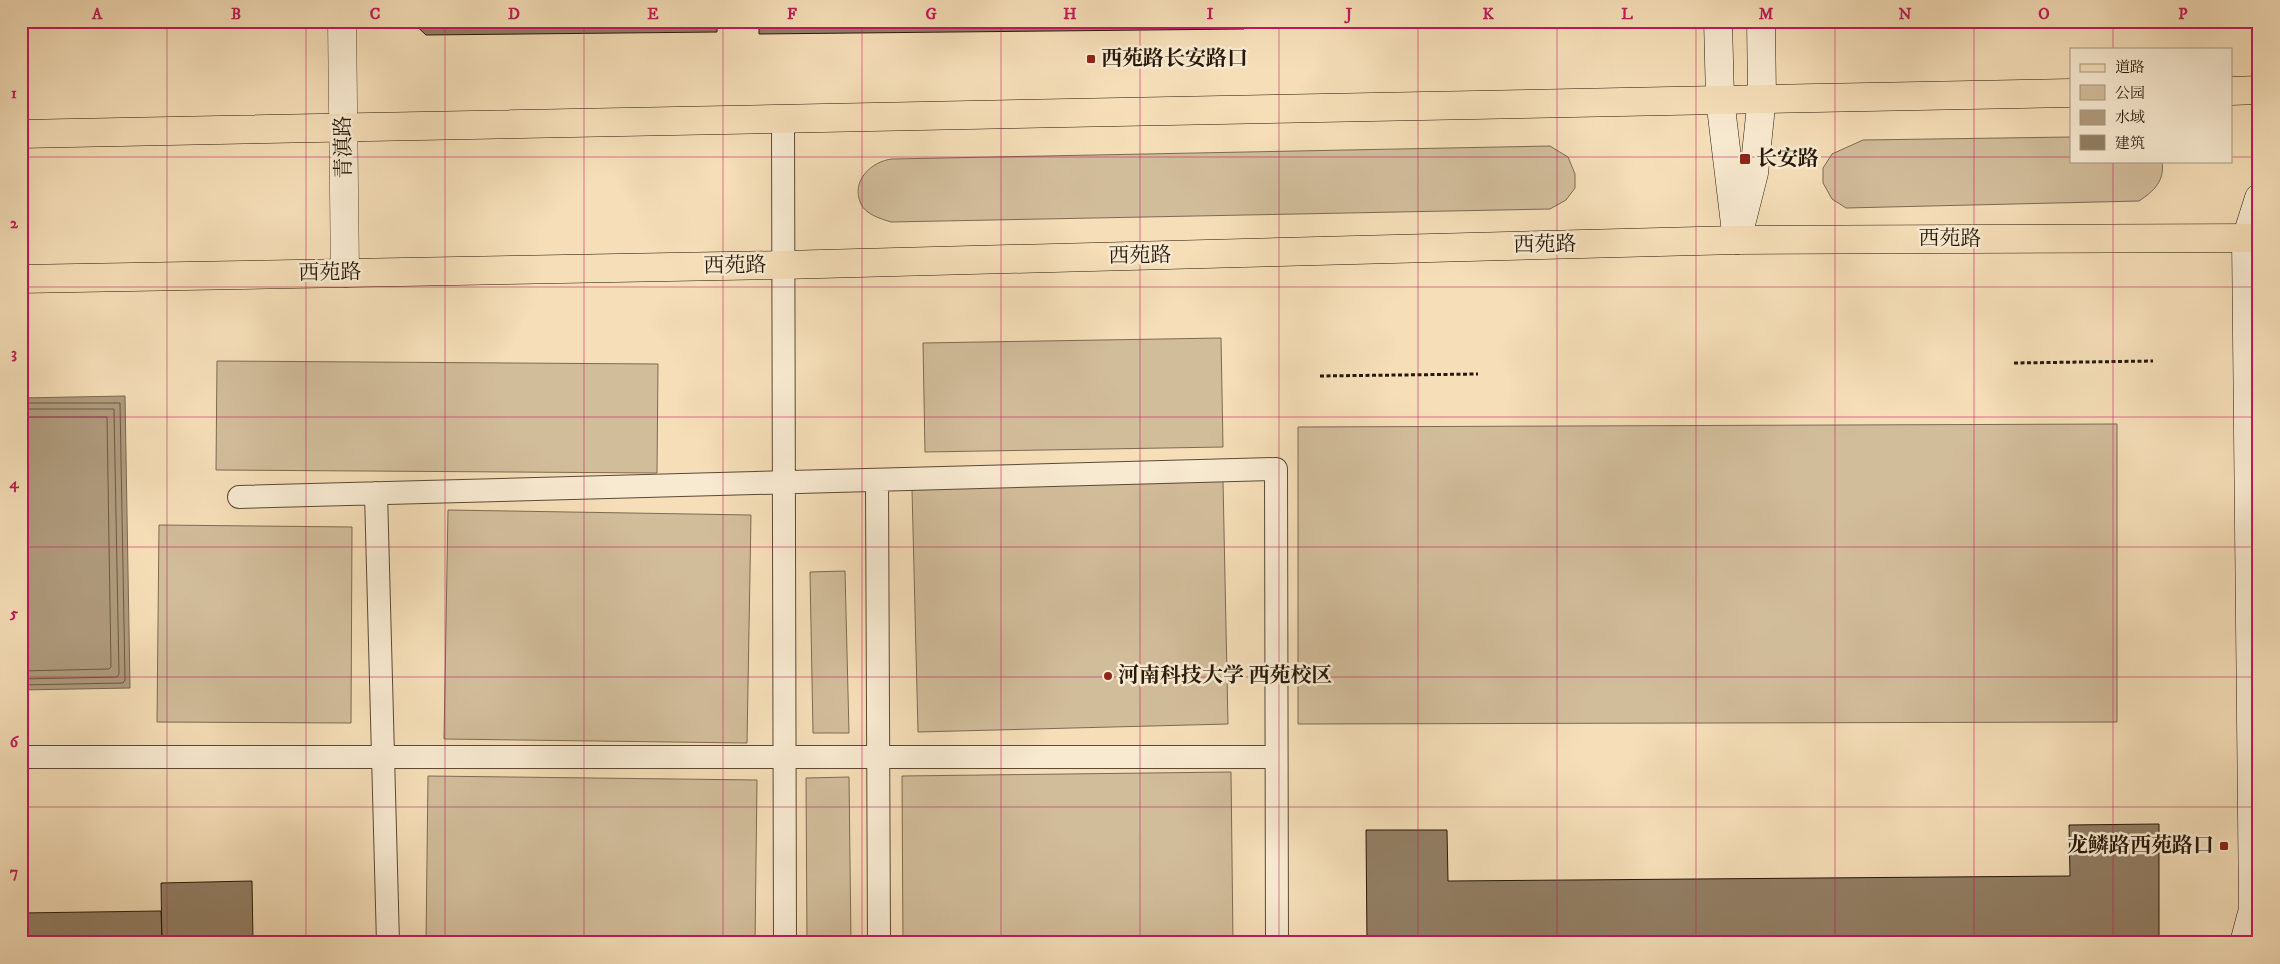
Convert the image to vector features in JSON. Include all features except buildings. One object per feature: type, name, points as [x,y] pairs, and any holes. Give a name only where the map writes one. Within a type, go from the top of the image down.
[{"type":"main road","name":"青滇路","points":[[342,21],[345,273]]},
{"type":"main road","points":[[1718,21],[1720,99],[1737,240]]},
{"type":"main road","points":[[1737,240],[1754,173],[1762,97],[1761,21]]},
{"type":"main road","points":[[2232,91],[2259,90]]},
{"type":"main road","points":[[21,134],[783,120],[1762,97],[2070,93]]},
{"type":"main road","points":[[2244,943],[2253,909],[2252,238],[2259,198]]},
{"type":"main road","name":"西苑路","points":[[21,279],[783,265],[1737,240],[2252,238]]},
{"type":"lane","points":[[783,120],[786,943]]},
{"type":"lane","points":[[239,497],[1276,469],[1277,943]]},
{"type":"lane","points":[[877,480],[879,943]]},
{"type":"lane","points":[[376,493],[388,943]]},
{"type":"lane","points":[[21,757],[1276,757]]},
{"type":"path","points":[[2014,363],[2153,361]]},
{"type":"path","points":[[1320,376],[1478,374]]},
{"type":"green space","points":[[2070,137],[2070,162],[2162,162],[2162,174],[2154,189],[2139,201],[1846,208],[1832,199],[1823,183],[1823,168],[1832,154],[1863,140]]},
{"type":"green space","points":[[1550,146],[1568,157],[1575,174],[1575,188],[1566,200],[1550,209],[891,222],[866,211],[858,196],[858,188],[865,174],[877,164],[892,159]]},
{"type":"green space","points":[[1221,338],[1223,447],[925,452],[923,343]]},
{"type":"green space","points":[[217,361],[658,364],[657,473],[216,470]]},
{"type":"green space","points":[[2117,424],[2117,722],[1298,724],[1298,427]]},
{"type":"green space","points":[[1223,481],[1228,724],[918,732],[912,489]]},
{"type":"green space","points":[[448,510],[751,515],[747,743],[444,739]]},
{"type":"green space","points":[[159,525],[352,527],[351,723],[157,722]]},
{"type":"green space","points":[[845,571],[849,733],[813,733],[810,572]]},
{"type":"green space","points":[[1231,772],[1233,943],[903,943],[902,776]]},
{"type":"green space","points":[[428,776],[757,780],[755,943],[426,943]]},
{"type":"green space","points":[[849,777],[851,943],[807,943],[806,778]]},
{"type":"water","points":[[125,396],[130,688],[21,690],[21,398]]},
{"type":"place","name":"西苑路长安路口","points":[[1091,59]]},
{"type":"place","name":"长安路","points":[[1745,159]]},
{"type":"place","name":"河南科技大学 西苑校区","points":[[1108,676]]},
{"type":"place","name":"龙鳞路西苑路口","points":[[2224,846]]}]
